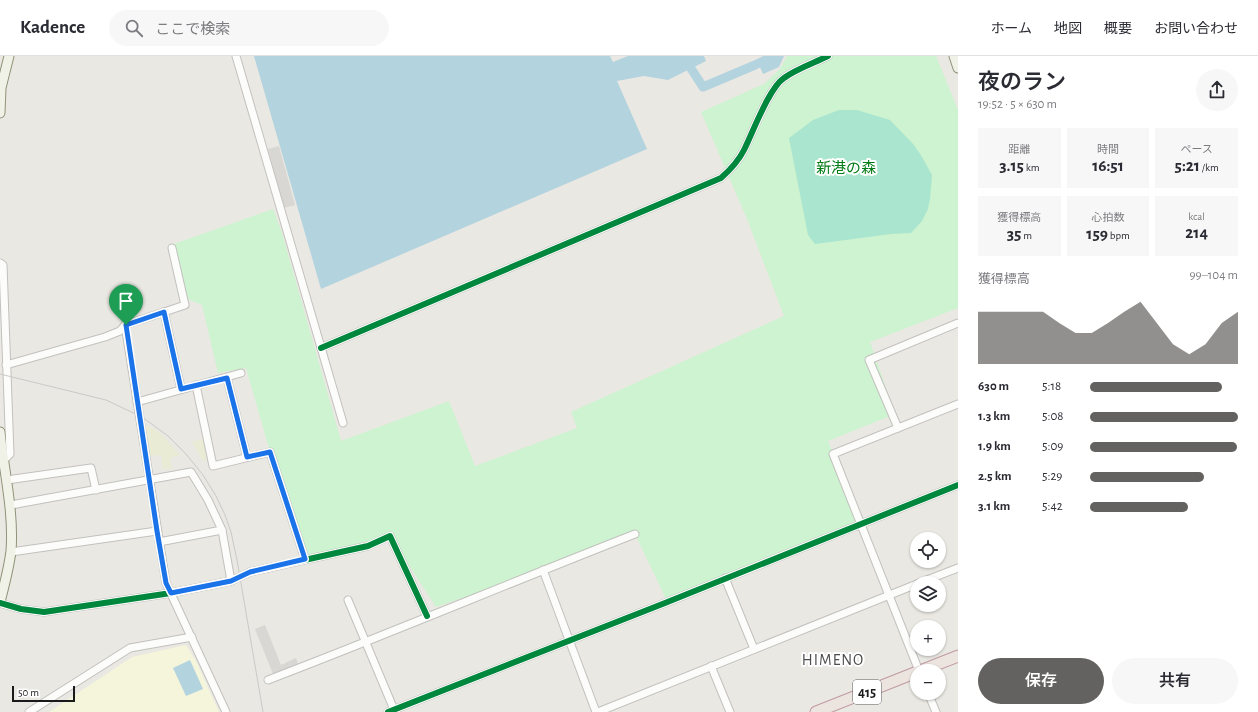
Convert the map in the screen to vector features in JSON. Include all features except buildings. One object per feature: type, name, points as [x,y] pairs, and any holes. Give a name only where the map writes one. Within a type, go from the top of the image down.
[{"type":"highway","name":"415","points":[[937,664],[958,656]]},
{"type":"highway","name":"415","points":[[816,712],[910,675]]},
{"type":"main road","points":[[0,113],[1,88],[9,56]]},
{"type":"main road","points":[[954,56],[958,68]]},
{"type":"main road","points":[[0,432],[3,461],[11,505],[11,552],[0,603]]},
{"type":"street","points":[[236,56],[343,423]]},
{"type":"street","points":[[321,348],[721,178],[730,170],[744,151],[775,87],[783,78],[828,56]]},
{"type":"street","points":[[6,365],[105,337],[120,331],[126,325],[184,305],[172,248]]},
{"type":"street","points":[[0,263],[3,265],[10,454],[3,461]]},
{"type":"street","points":[[164,312],[181,389]]},
{"type":"street","points":[[898,428],[869,360],[958,323]]},
{"type":"street","points":[[126,325],[166,583],[226,712]]},
{"type":"street","points":[[137,402],[241,373]]},
{"type":"street","points":[[227,378],[247,457]]},
{"type":"street","points":[[196,385],[213,466],[270,452],[305,559]]},
{"type":"street","points":[[916,664],[833,454],[958,404]]},
{"type":"street","points":[[7,480],[91,468],[96,490]]},
{"type":"street","points":[[11,505],[190,472],[208,500],[222,530],[231,581]]},
{"type":"street","points":[[348,600],[392,711],[958,485]]},
{"type":"street","points":[[159,542],[222,530]]},
{"type":"street","points":[[11,552],[157,531]]},
{"type":"street","points":[[268,680],[366,643],[427,616],[635,534]]},
{"type":"street","points":[[0,603],[21,609],[44,612],[171,593],[231,581],[250,572],[368,546],[390,536],[427,616]]},
{"type":"street","points":[[938,576],[958,568]]},
{"type":"street","points":[[543,570],[597,712],[910,587]]},
{"type":"street","points":[[725,578],[754,649]]},
{"type":"street","points":[[29,712],[130,648],[192,637]]},
{"type":"street","points":[[710,666],[730,712]]},
{"type":"street","points":[[931,700],[936,712]]},
{"type":"shaded area","points":[[279,146],[295,205],[284,208],[268,149]]},
{"type":"shaded area","points":[[145,424],[160,433],[180,455],[170,458],[172,468],[163,469],[161,455],[150,456]]},
{"type":"shaded area","points":[[203,439],[207,460],[203,461],[192,442]]},
{"type":"shaded area","points":[[265,625],[281,665],[296,658],[298,664],[273,674],[255,629]]},
{"type":"shaded area","points":[[186,645],[196,661],[219,712],[49,712],[132,657]]},
{"type":"green space","name":"新港の森","points":[[787,56],[936,56],[958,110],[958,308],[870,342],[895,414],[828,441],[861,524],[667,601],[635,534],[543,570],[436,607],[390,536],[368,546],[305,559],[270,452],[246,368],[218,373],[202,305],[188,299],[174,244],[273,209],[282,233],[341,441],[449,401],[475,466],[577,428],[571,412],[784,316],[747,219],[701,112],[764,84],[780,69]]},
{"type":"green space","points":[[839,110],[857,110],[890,120],[914,145],[922,157],[932,175],[930,199],[928,209],[922,221],[911,233],[891,234],[815,244],[808,235],[789,138],[813,120]]},
{"type":"water","points":[[254,56],[610,56],[613,62],[628,56],[704,56],[706,61],[668,80],[644,76],[617,81],[647,149],[321,289]]},
{"type":"water","points":[[766,56],[784,56],[779,67],[763,74],[757,60]]},
{"type":"water","points":[[190,660],[203,689],[186,696],[173,668]]},
{"type":"waterway","points":[[683,56],[703,87],[774,56]]},
{"type":"tram line","points":[[0,374],[106,400],[142,417],[168,436],[186,454],[203,475],[216,496],[231,532],[263,712]]},
{"type":"cycle path","points":[[321,348],[721,178],[728,172],[742,154],[767,100],[778,83],[794,72],[828,56]]},
{"type":"cycle path","points":[[388,712],[665,603],[958,485]]},
{"type":"cycle path","points":[[0,603],[21,609],[44,612],[171,593],[231,581],[250,572],[368,546],[390,536],[427,616]]},
{"type":"district","name":"HIMENO","points":[[833,659]]},
{"type":"route","points":[[164,312],[181,389],[227,378],[247,457],[270,452],[305,559],[250,572],[231,581],[171,593],[166,583],[157,531],[126,325],[164,312]]}]
